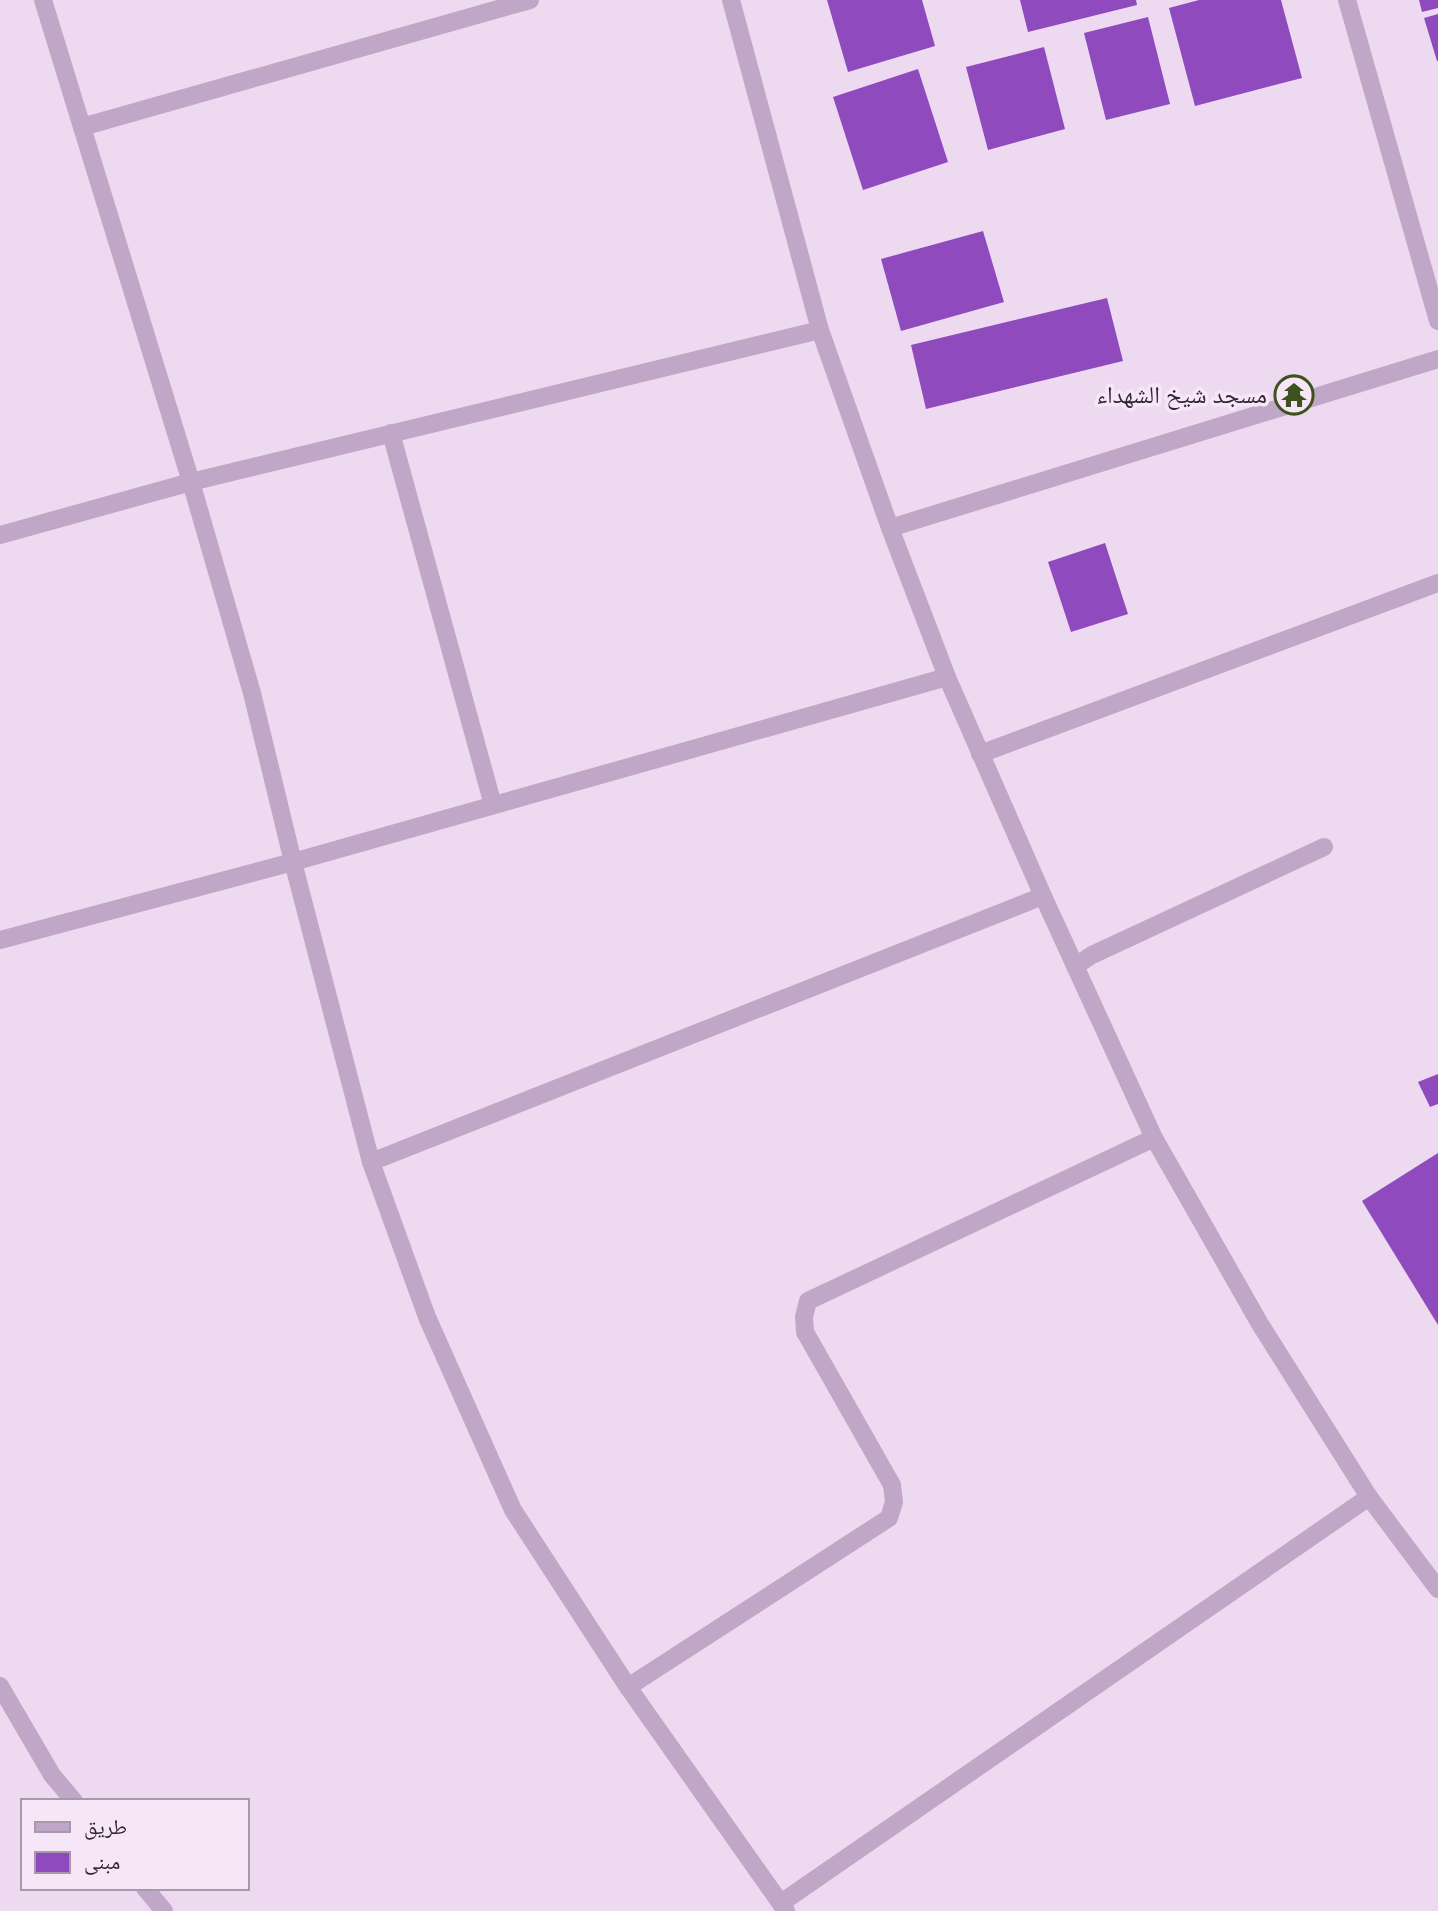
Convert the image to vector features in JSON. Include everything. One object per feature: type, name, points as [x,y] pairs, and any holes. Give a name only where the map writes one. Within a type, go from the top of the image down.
[{"type":"street","points":[[43,0],[191,482],[252,693],[371,1162],[428,1317],[513,1510],[628,1687],[783,1907],[1369,1497]]},
{"type":"street","points":[[82,127],[530,0]]},
{"type":"street","points":[[732,0],[820,330],[890,528],[947,677],[1043,896],[1154,1138],[1260,1324],[1369,1497],[1438,1589]]},
{"type":"street","points":[[1347,0],[1438,321]]},
{"type":"street","points":[[0,535],[191,482],[820,330]]},
{"type":"street","points":[[890,528],[1438,359]]},
{"type":"street","points":[[391,433],[494,805]]},
{"type":"street","points":[[980,754],[1438,583]]},
{"type":"street","points":[[0,940],[293,862],[947,677]]},
{"type":"street","points":[[1075,966],[1092,955],[1324,847]]},
{"type":"street","points":[[371,1162],[1043,896]]},
{"type":"street","points":[[628,1687],[889,1517],[894,1502],[892,1485],[805,1332],[804,1317],[808,1301],[1154,1138]]},
{"type":"street","points":[[0,1686],[52,1775],[72,1799]]},
{"type":"street","points":[[147,1890],[164,1911]]},
{"type":"building","points":[[827,0],[922,0],[935,46],[848,72]]},
{"type":"building","points":[[1020,0],[1136,0],[1137,5],[1028,32]]},
{"type":"building","points":[[1199,0],[1281,0],[1302,78],[1195,106],[1169,8]]},
{"type":"building","points":[[1419,0],[1438,0],[1438,8],[1422,12]]},
{"type":"building","points":[[1438,14],[1438,61],[1437,61],[1424,18]]},
{"type":"building","points":[[1148,17],[1170,104],[1106,120],[1084,33]]},
{"type":"building","points":[[1044,47],[1065,129],[988,150],[966,67]]},
{"type":"building","points":[[918,69],[948,162],[863,190],[833,97]]},
{"type":"building","points":[[983,231],[1004,302],[901,331],[881,259]]},
{"type":"building","points":[[1107,298],[1123,361],[926,409],[911,345]]},
{"type":"building","points":[[1105,543],[1128,614],[1071,632],[1048,562]]},
{"type":"building","points":[[1438,1074],[1438,1104],[1430,1107],[1418,1082]]},
{"type":"building","points":[[1438,1153],[1438,1325],[1362,1201]]},
{"type":"place","name":"مسجد شيخ الشهداء","points":[[1294,395]]}]
